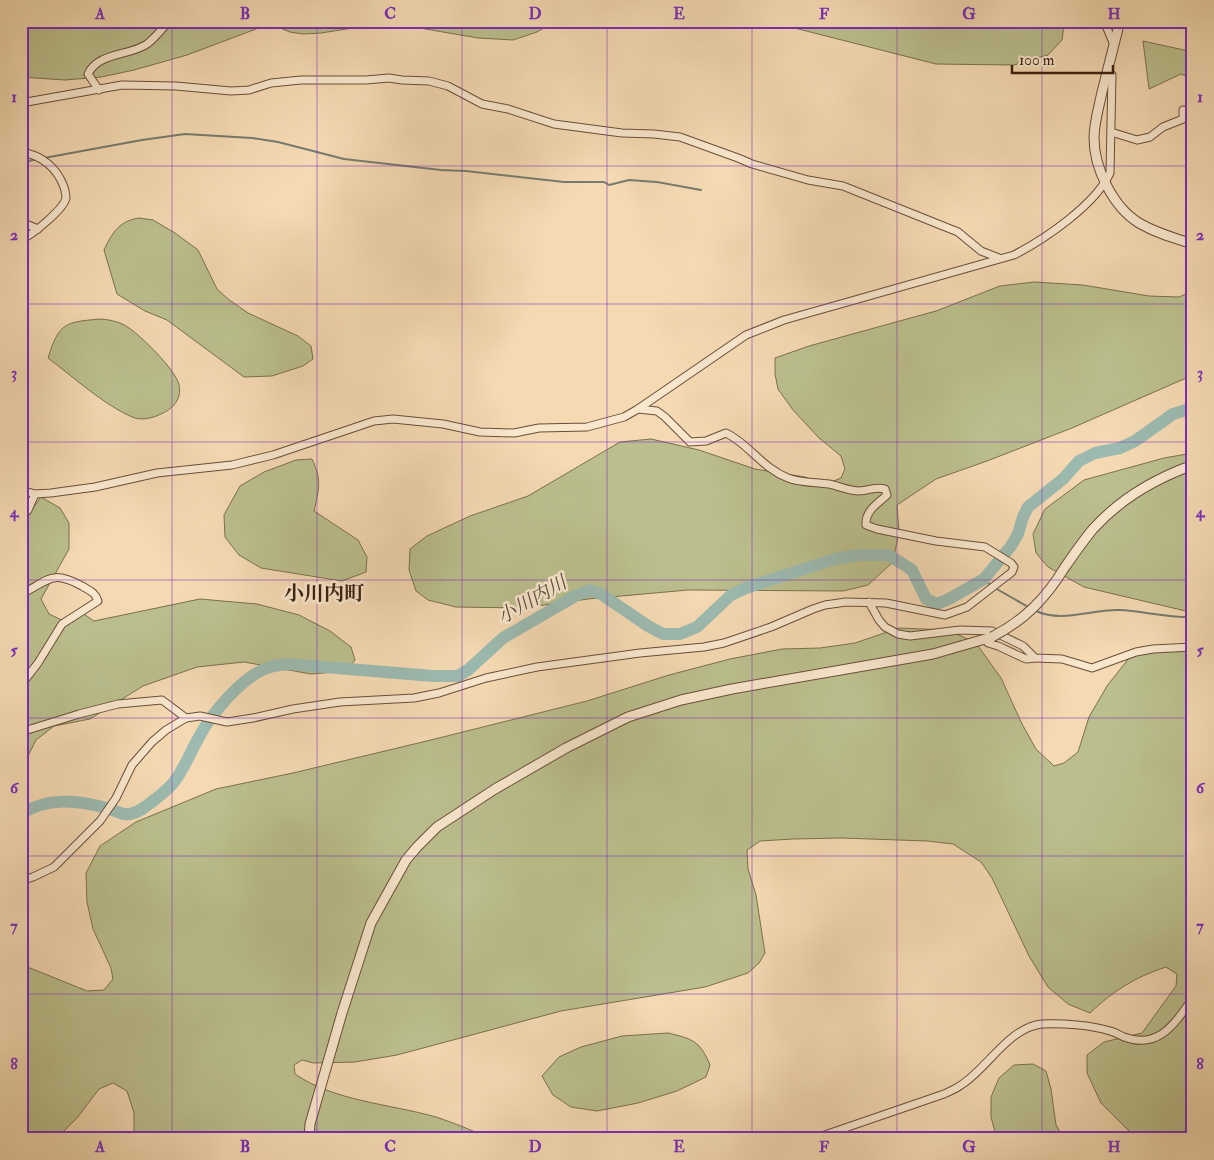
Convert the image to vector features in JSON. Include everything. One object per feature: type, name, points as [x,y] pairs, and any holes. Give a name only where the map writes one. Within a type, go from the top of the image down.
[{"type":"street","points":[[99,90],[88,74],[91,67],[100,61],[146,45],[169,21]]},
{"type":"street","points":[[1104,21],[1114,45]]},
{"type":"street","points":[[1120,21],[1098,111],[1094,138],[1097,161],[1105,184],[1115,200],[1137,222],[1159,234],[1193,244]]},
{"type":"street","points":[[21,490],[35,494],[95,487],[157,473],[232,466],[273,455],[374,420],[394,419],[443,424],[480,432],[514,433],[539,428],[587,427],[624,417],[746,335],[784,320],[1014,255],[1028,248],[1081,210],[1105,184],[1110,174],[1112,74],[1107,73]]},
{"type":"street","points":[[21,103],[122,85],[176,86],[231,91],[249,90],[271,83],[302,80],[389,78],[430,81],[448,86],[482,104],[508,109],[554,124],[622,133],[680,137],[752,164],[808,180],[843,186],[958,232],[980,251],[999,258]]},
{"type":"street","points":[[1111,132],[1137,140],[1150,137],[1163,127],[1183,119],[1183,110]]},
{"type":"street","points":[[21,152],[29,153],[52,165],[60,178],[66,196],[64,204],[38,229],[21,240]]},
{"type":"street","points":[[21,222],[38,229]]},
{"type":"street","points":[[21,881],[54,866],[100,821],[116,798],[132,765],[152,742],[166,730],[186,718],[200,716],[228,722],[340,702],[414,698],[439,693],[486,678],[537,668],[640,653],[704,647],[724,643],[771,627],[825,605],[870,602],[886,603],[945,615],[967,607],[1012,572],[1014,567],[1011,563],[986,547],[936,541],[866,525],[867,514],[887,495],[885,489],[878,487],[859,491],[788,478],[771,470],[737,438],[726,433],[706,441],[690,442],[658,411],[638,409]]},
{"type":"street","points":[[309,1139],[310,1124],[342,1013],[371,923],[406,860],[437,827],[495,790],[603,729],[628,717],[681,700],[732,689],[933,654],[989,638],[1027,615],[1054,586],[1065,567],[1092,530],[1124,499],[1163,476],[1193,465]]},
{"type":"street","points":[[21,518],[28,510],[35,494]]},
{"type":"street","points":[[21,594],[55,577],[70,580],[95,593],[98,601],[62,624],[21,686]]},
{"type":"street","points":[[870,602],[879,620],[885,627],[898,634],[910,636],[960,630],[992,631],[1023,646],[1035,658]]},
{"type":"street","points":[[989,638],[988,643],[1026,659],[1062,659],[1092,668],[1145,650],[1193,648]]},
{"type":"street","points":[[21,732],[118,704],[162,700],[186,718]]},
{"type":"street","points":[[813,1139],[944,1094],[962,1085],[1024,1029],[1040,1024],[1082,1026],[1102,1028],[1124,1037],[1146,1040],[1160,1036],[1172,1027],[1193,998]]},
{"type":"green space","points":[[21,21],[556,21],[537,32],[513,40],[478,38],[402,25],[303,34],[290,32],[278,27],[264,26],[187,55],[134,70],[101,77],[65,80],[21,77]]},
{"type":"green space","points":[[767,21],[1061,21],[1064,25],[1062,40],[1048,55],[1014,65],[936,64]]},
{"type":"green space","points":[[1143,41],[1193,52],[1193,79],[1181,74],[1149,89]]},
{"type":"green space","points":[[139,218],[153,220],[198,250],[217,289],[248,313],[298,336],[311,346],[313,359],[303,366],[272,376],[244,377],[167,320],[145,311],[117,294],[104,250],[110,238],[121,225]]},
{"type":"green space","points":[[1034,282],[1083,285],[1149,296],[1179,297],[1193,291],[1193,375],[1072,428],[936,479],[897,505],[899,531],[893,562],[868,585],[843,591],[688,590],[588,599],[522,608],[456,607],[428,600],[416,591],[409,570],[410,549],[427,536],[470,516],[528,496],[620,442],[651,439],[699,450],[755,469],[805,477],[827,484],[841,478],[845,469],[841,456],[819,438],[793,410],[778,389],[775,374],[775,358],[809,346],[936,311],[1000,286]]},
{"type":"green space","points":[[101,319],[123,324],[129,328],[150,346],[172,371],[177,379],[180,390],[176,403],[165,412],[151,418],[139,419],[121,412],[99,398],[48,358],[56,337],[66,326],[80,321]]},
{"type":"green space","points":[[1193,453],[1193,615],[1190,612],[1084,587],[1048,567],[1036,553],[1033,534],[1045,509],[1084,480],[1164,458]]},
{"type":"green space","points":[[312,459],[319,485],[314,511],[358,540],[367,557],[366,572],[342,581],[261,568],[239,555],[225,537],[224,515],[240,486],[264,472],[296,460]]},
{"type":"green space","points":[[41,497],[60,508],[69,523],[69,549],[41,599],[49,614],[68,623],[81,612],[94,621],[200,599],[257,604],[299,615],[330,631],[351,647],[355,660],[348,668],[335,672],[311,674],[244,662],[197,667],[143,686],[90,719],[54,726],[36,740],[24,764],[21,779],[21,525]]},
{"type":"green space","points":[[899,628],[948,630],[976,643],[1001,678],[1022,724],[1036,749],[1054,766],[1064,763],[1078,752],[1089,717],[1107,686],[1129,658],[1147,650],[1176,648],[1193,642],[1193,1139],[1137,1139],[1101,1103],[1087,1073],[1087,1055],[1104,1042],[1142,1033],[1176,986],[1177,974],[1166,967],[1144,975],[1116,991],[1090,1013],[1068,1004],[1048,987],[1029,956],[992,878],[981,862],[953,844],[927,841],[841,838],[760,841],[747,850],[748,869],[756,895],[765,953],[759,963],[748,973],[705,987],[561,1011],[397,1055],[355,1062],[314,1063],[302,1060],[294,1065],[295,1074],[327,1090],[363,1101],[436,1117],[490,1139],[134,1139],[134,1113],[127,1091],[113,1083],[99,1089],[77,1118],[56,1139],[21,1139],[21,968],[30,968],[87,991],[104,990],[113,979],[111,968],[93,929],[87,902],[86,873],[100,846],[136,822],[216,789],[293,773],[587,701],[669,675],[730,659],[782,649],[820,648],[855,643]]},
{"type":"green space","points":[[668,1033],[690,1039],[699,1046],[710,1065],[706,1077],[677,1091],[638,1103],[597,1111],[571,1107],[553,1095],[542,1076],[559,1057],[581,1047],[622,1036]]},
{"type":"green space","points":[[1033,1064],[1046,1071],[1051,1089],[1056,1125],[1064,1139],[997,1139],[991,1117],[991,1097],[999,1078],[1014,1065]]},
{"type":"waterway","points":[[44,158],[185,134],[252,138],[278,142],[344,159],[441,170],[564,182],[604,182],[609,185],[629,180],[657,182],[701,190]]},
{"type":"waterway","points":[[21,163],[37,159]]},
{"type":"waterway","name":"小川内川","points":[[21,814],[41,805],[62,802],[95,805],[126,814],[142,809],[174,782],[203,729],[228,697],[249,678],[270,667],[288,664],[433,676],[458,676],[468,670],[503,638],[577,595],[590,590],[601,594],[663,634],[680,634],[697,627],[731,595],[746,588],[835,559],[859,555],[888,555],[912,570],[926,599],[937,604],[984,579],[1011,546],[1018,534],[1028,507],[1063,479],[1079,461],[1095,453],[1120,448],[1135,441],[1173,414],[1193,408]]},
{"type":"waterway","points":[[984,579],[991,586]]},
{"type":"waterway","points":[[995,588],[1030,608]]},
{"type":"waterway","points":[[1034,610],[1055,616],[1119,610],[1193,617]]},
{"type":"district","name":"小川内町","points":[[324,593]]}]
